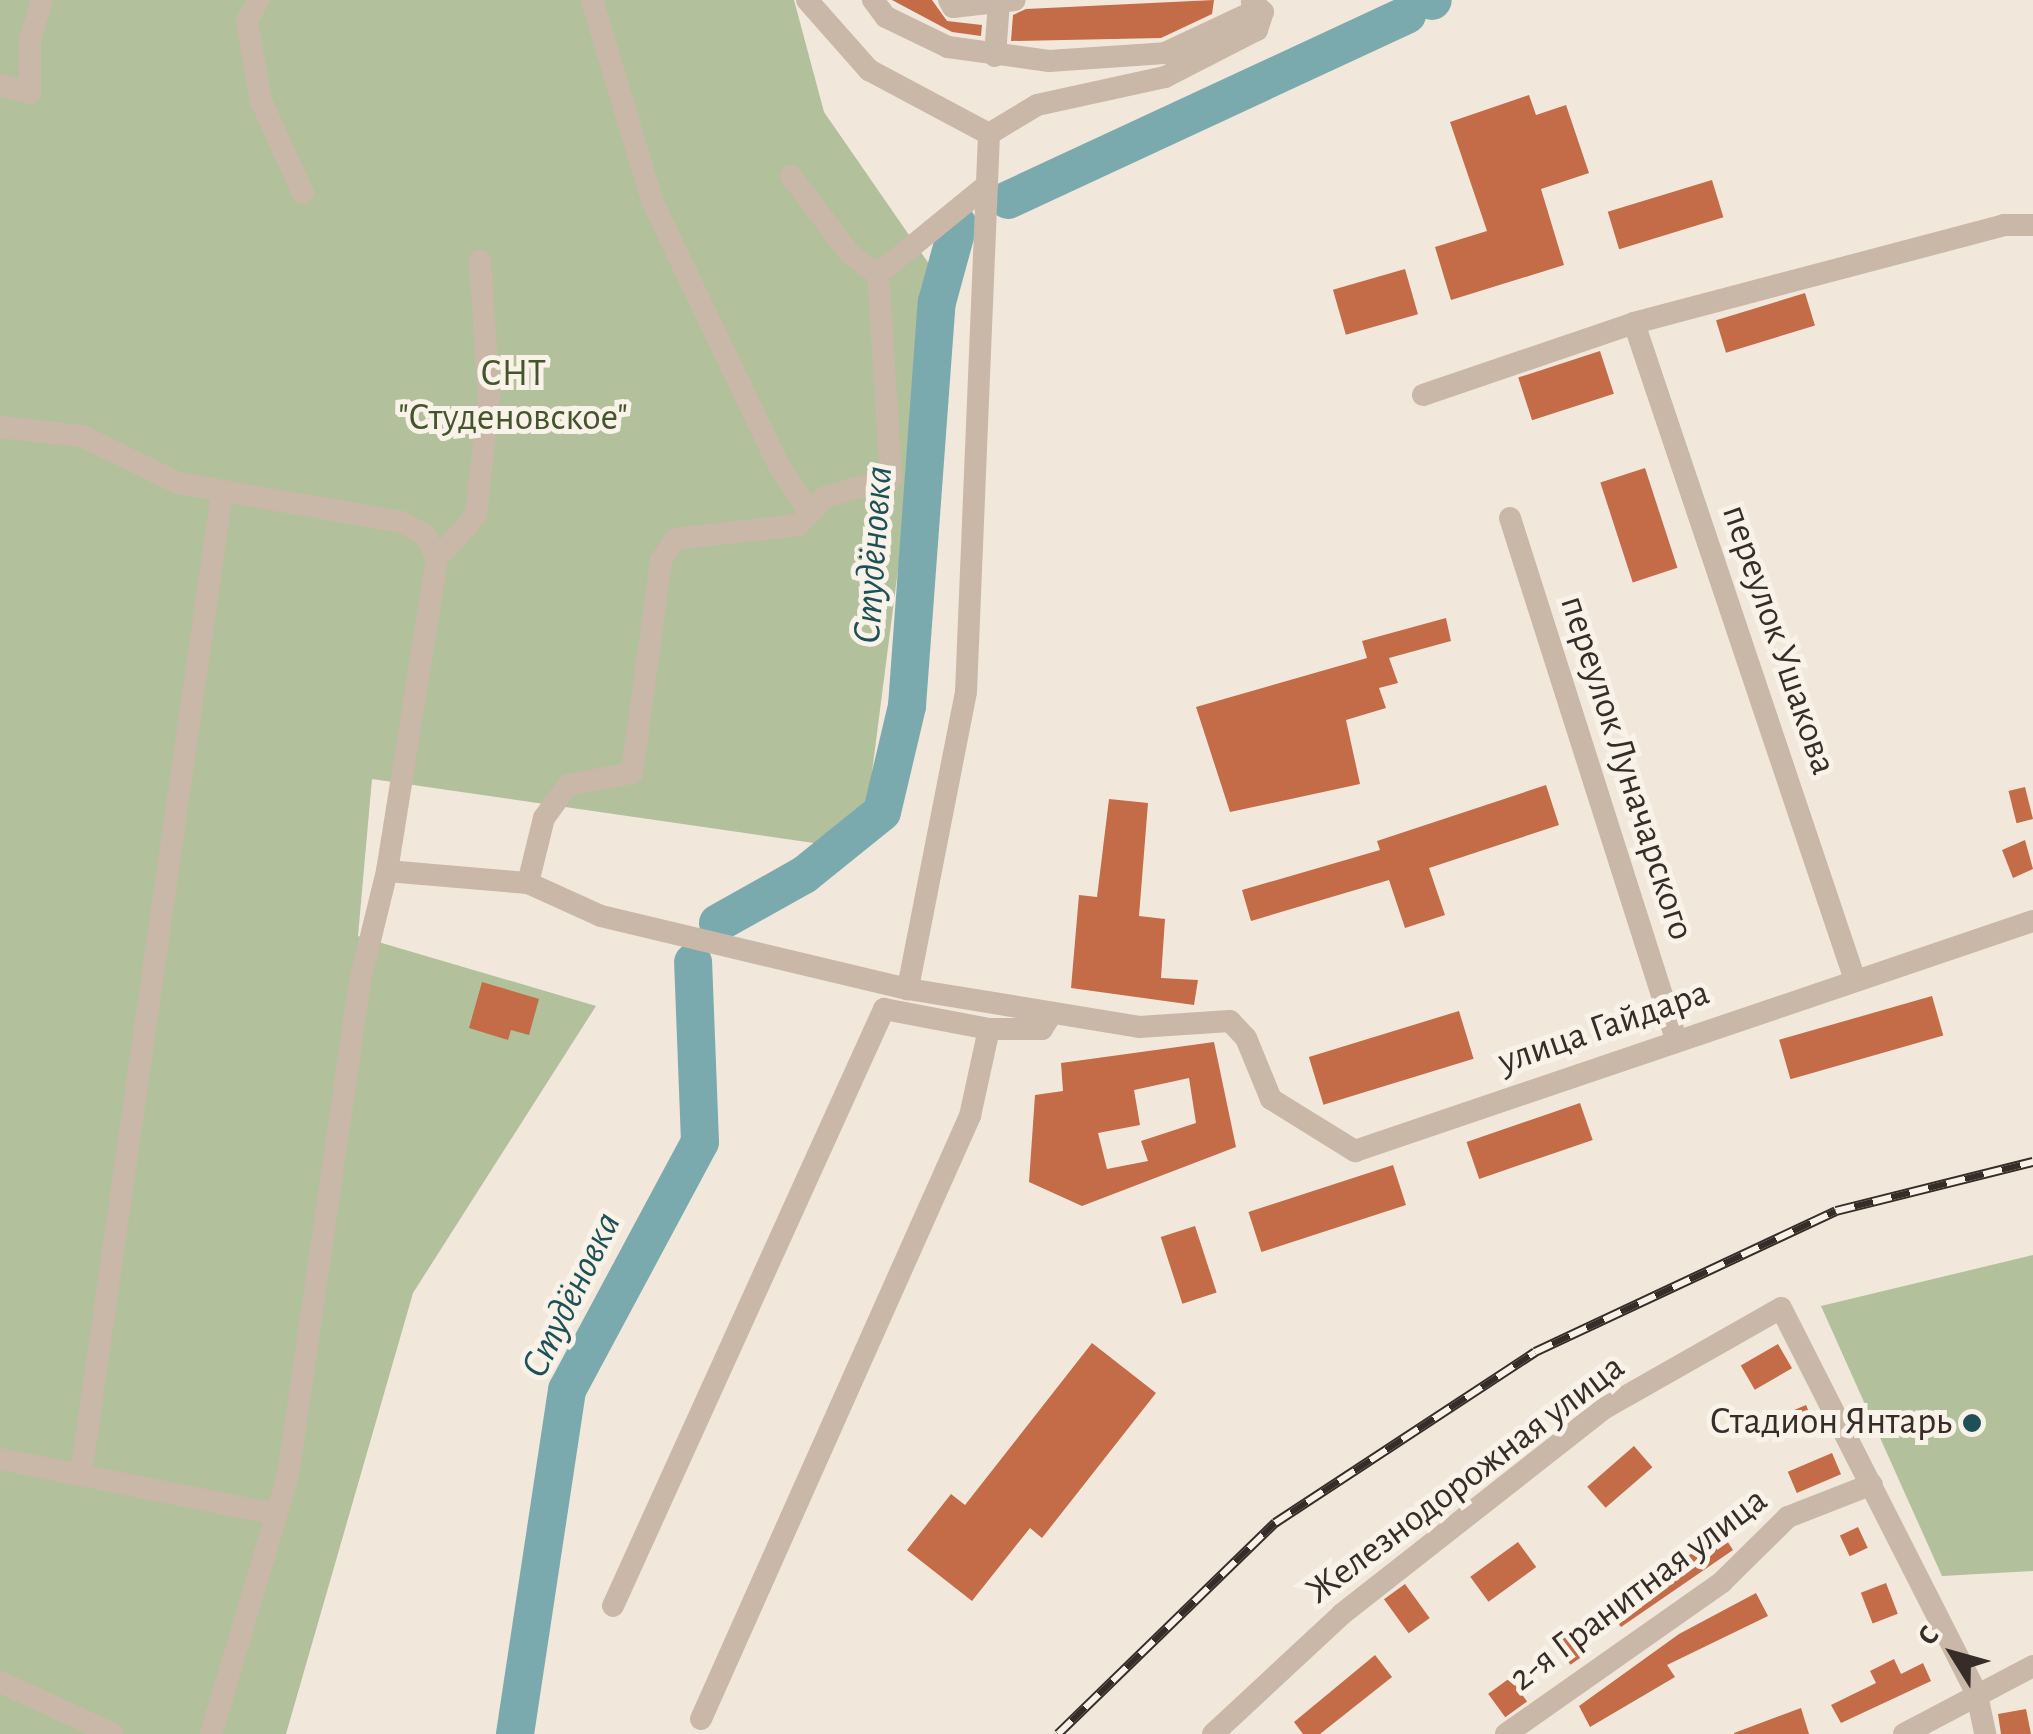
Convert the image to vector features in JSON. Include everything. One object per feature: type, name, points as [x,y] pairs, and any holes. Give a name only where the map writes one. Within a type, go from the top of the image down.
[{"type":"street","points":[[0,85],[30,93],[30,40],[42,0]]},
{"type":"street","points":[[258,0],[246,22],[261,101],[303,193]]},
{"type":"street","points":[[592,0],[654,203],[778,464],[810,513]]},
{"type":"street","points":[[806,0],[869,70],[989,134]]},
{"type":"street","points":[[873,0],[886,17],[948,48],[1049,61],[1165,53],[1254,4],[1257,30],[1165,77],[1037,105],[989,134]]},
{"type":"street","points":[[949,0],[953,7],[1015,0]]},
{"type":"street","points":[[995,56],[998,0]]},
{"type":"street","points":[[908,989],[966,692],[989,134]]},
{"type":"street","points":[[791,176],[850,254],[878,274]]},
{"type":"street","points":[[878,274],[986,185]]},
{"type":"street","points":[[1423,395],[1634,323],[2004,225],[2033,226]]},
{"type":"street","points":[[210,1734],[271,1514],[288,1476],[360,981],[387,871],[437,559],[476,515],[488,397],[480,260]]},
{"type":"street","points":[[528,883],[544,818],[568,785],[632,773],[661,560],[676,539],[691,531],[763,534],[798,525],[825,498],[890,478],[878,274]]},
{"type":"street","name":"переулок Ушакова","points":[[1634,323],[1855,980]]},
{"type":"street","points":[[0,426],[82,436],[178,483],[402,522],[426,536],[437,559]]},
{"type":"street","points":[[81,1474],[222,493]]},
{"type":"street","name":"переулок Луначарского","points":[[1510,518],[1676,1039]]},
{"type":"street","points":[[387,871],[528,883],[601,916],[908,989],[1052,1013],[1042,1029],[989,1029],[884,1009],[613,1606]]},
{"type":"street","name":"улица Гайдара","points":[[1052,1013],[1139,1027],[1230,1021],[1246,1038],[1271,1099],[1355,1151],[1676,1039],[2033,922]]},
{"type":"street","points":[[700,1718],[970,1116],[989,1029]]},
{"type":"street","name":"Железнодорожная улица","points":[[1212,1734],[1342,1614],[1605,1408],[1781,1308],[1872,1484]]},
{"type":"street","points":[[0,1458],[271,1514]]},
{"type":"street","points":[[1872,1484],[1977,1695],[1984,1734]]},
{"type":"street","name":"2-я Гранитная улица","points":[[1506,1734],[1722,1582],[1788,1517],[1872,1484]]},
{"type":"street","points":[[1904,1734],[2033,1666]]},
{"type":"street","points":[[0,1682],[113,1734]]},
{"type":"green space","name":"СНТ \"Студеновское\"","points":[[0,0],[794,0],[824,112],[936,274],[862,850],[372,779],[358,936],[596,1006],[413,1293],[286,1734],[0,1734]]},
{"type":"green space","points":[[2033,1255],[2033,1571],[1942,1576],[1821,1306]]},
{"type":"building","points":[[892,0],[932,0],[947,21],[982,25],[981,36],[952,32]]},
{"type":"building","points":[[1214,0],[1212,14],[1161,38],[1011,41],[1013,15],[1026,9]]},
{"type":"building","points":[[1529,95],[1536,115],[1566,105],[1589,173],[1541,189],[1564,265],[1451,300],[1435,247],[1487,231],[1450,122]]},
{"type":"building","points":[[1712,180],[1723,217],[1619,249],[1608,212]]},
{"type":"building","points":[[1405,269],[1418,314],[1346,335],[1333,290]]},
{"type":"building","points":[[1805,293],[1815,326],[1726,353],[1716,320]]},
{"type":"building","points":[[1600,351],[1614,394],[1532,420],[1518,378]]},
{"type":"building","points":[[1645,468],[1677,568],[1633,582],[1600,483]]},
{"type":"building","points":[[1446,618],[1451,641],[1389,658],[1398,683],[1379,688],[1386,708],[1346,720],[1360,784],[1230,812],[1196,707],[1367,658],[1362,641]]},
{"type":"building","points":[[1546,785],[1559,825],[1429,868],[1445,915],[1405,928],[1389,880],[1251,921],[1242,890],[1380,850],[1377,841]]},
{"type":"building","points":[[2025,787],[2033,819],[2016,823],[2009,791]]},
{"type":"building","points":[[1109,799],[1148,803],[1139,916],[1165,919],[1161,978],[1198,980],[1194,1005],[1071,988],[1079,895],[1097,897]]},
{"type":"building","points":[[2025,840],[2033,869],[2013,878],[2002,850]]},
{"type":"building","points":[[482,982],[539,999],[529,1035],[511,1030],[508,1040],[469,1028]]},
{"type":"building","points":[[1932,996],[1943,1035],[1790,1079],[1779,1040]]},
{"type":"building","points":[[1459,1011],[1474,1059],[1323,1105],[1309,1057]]},
{"type":"building","points":[[1214,1042],[1236,1147],[1082,1206],[1029,1182],[1035,1095],[1063,1091],[1061,1063]],"holes":[[[1189,1078],[1196,1123],[1141,1141],[1148,1161],[1107,1169],[1098,1133],[1140,1125],[1134,1090]]]},
{"type":"building","points":[[1580,1103],[1593,1140],[1479,1179],[1467,1142]]},
{"type":"building","points":[[1393,1165],[1406,1205],[1261,1252],[1248,1212]]},
{"type":"building","points":[[1195,1226],[1217,1293],[1182,1304],[1161,1237]]},
{"type":"building","points":[[1092,1343],[1156,1393],[1042,1538],[1030,1528],[972,1601],[907,1550],[951,1494],[965,1505]]},
{"type":"building","points":[[1778,1344],[1792,1368],[1755,1390],[1741,1366]]},
{"type":"building","points":[[1806,1405],[1815,1426],[1789,1437],[1780,1416]]},
{"type":"building","points":[[1634,1446],[1652,1467],[1606,1508],[1587,1487]]},
{"type":"building","points":[[1832,1453],[1841,1474],[1797,1493],[1788,1472]]},
{"type":"building","points":[[1718,1527],[1733,1550],[1621,1627],[1605,1605],[1701,1548],[1696,1541]]},
{"type":"building","points":[[1858,1527],[1868,1548],[1850,1556],[1840,1535]]},
{"type":"building","points":[[1518,1542],[1536,1567],[1488,1602],[1470,1577]]},
{"type":"building","points":[[1886,1583],[1898,1614],[1873,1623],[1861,1593]]},
{"type":"building","points":[[1405,1584],[1430,1618],[1409,1633],[1384,1599]]},
{"type":"building","points":[[1756,1593],[1768,1616],[1667,1665],[1675,1677],[1590,1727],[1579,1706],[1679,1634]]},
{"type":"building","points":[[1574,1628],[1590,1651],[1570,1665],[1554,1642]]},
{"type":"building","points":[[1375,1655],[1392,1677],[1320,1734],[1303,1734],[1294,1722]]},
{"type":"building","points":[[1894,1659],[1901,1674],[1923,1663],[1931,1681],[1841,1723],[1831,1705],[1876,1683],[1870,1671]]},
{"type":"building","points":[[1510,1678],[1527,1701],[1505,1717],[1488,1694]]},
{"type":"building","points":[[1801,1708],[1809,1734],[1734,1734],[1734,1733]]},
{"type":"building","points":[[2026,1709],[2031,1734],[2001,1734],[1998,1714]]},
{"type":"waterway","name":"Студёновка","points":[[1008,200],[1407,15]]},
{"type":"waterway","name":"Студёновка","points":[[718,923],[804,875],[882,812],[907,706],[937,302],[958,225]]},
{"type":"waterway","name":"Студёновка","points":[[515,1734],[567,1390],[700,1142],[693,962]]},
{"type":"railway","points":[[1058,1734],[1275,1523],[1535,1352],[1836,1211],[2033,1162]]},
{"type":"place","name":"Стадион Янтарь","points":[[1972,1423]]}]
